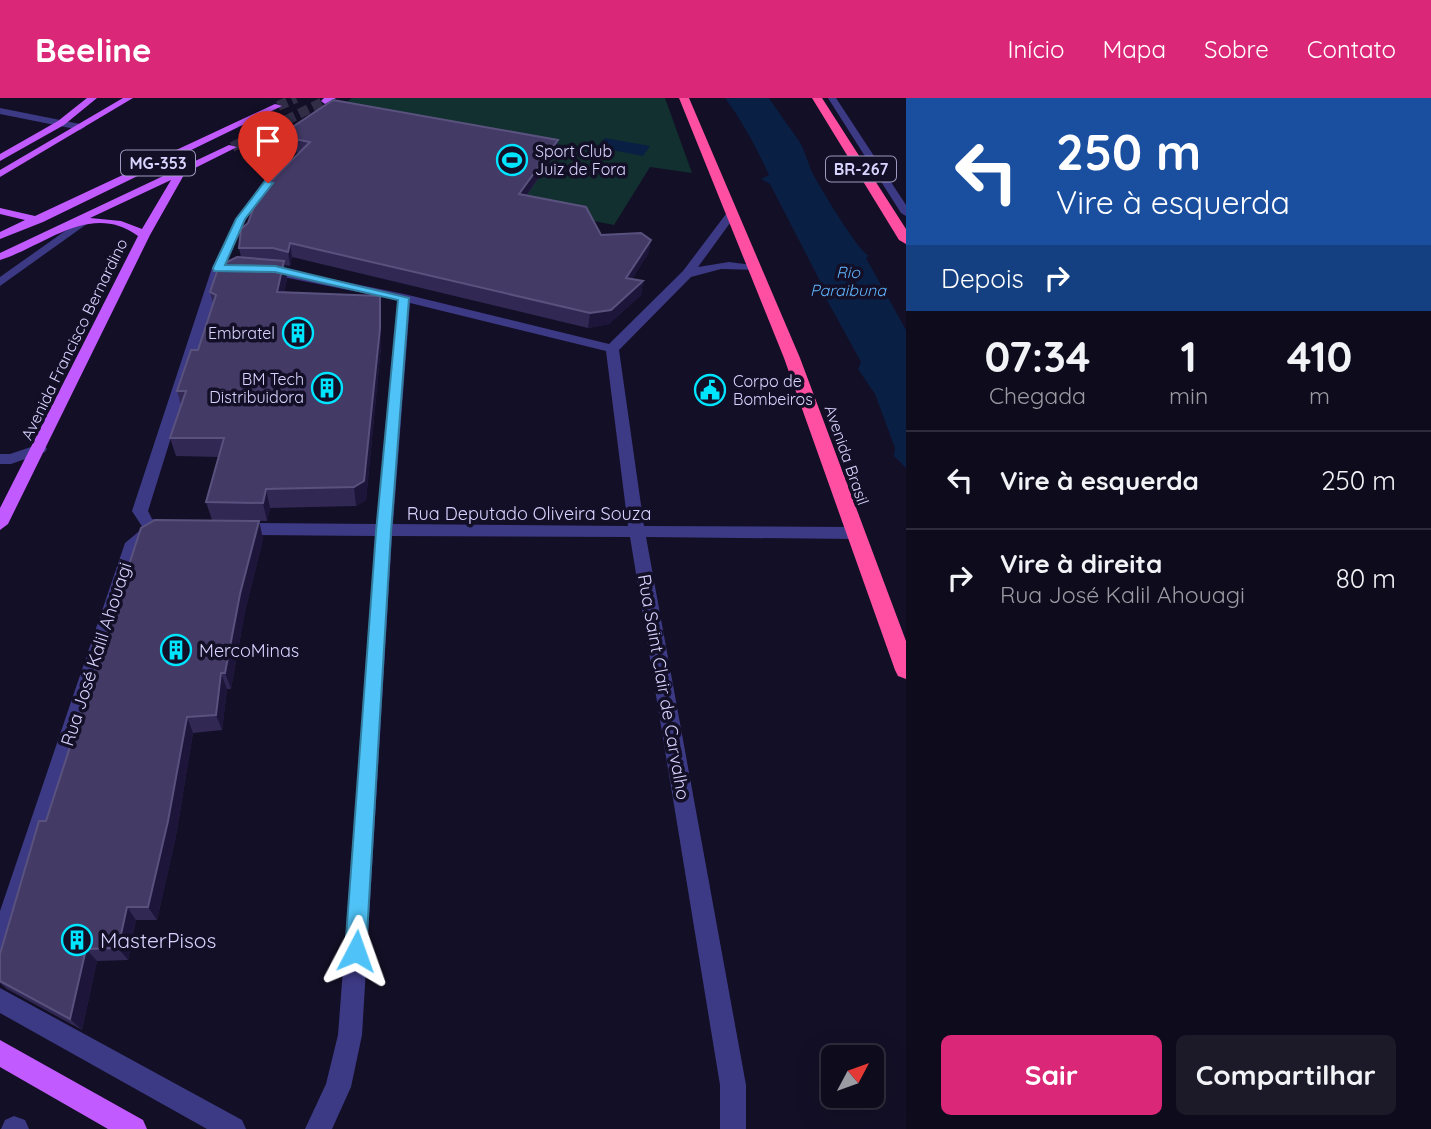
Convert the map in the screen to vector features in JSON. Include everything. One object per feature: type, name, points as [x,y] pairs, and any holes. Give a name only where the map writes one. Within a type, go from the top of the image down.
[{"type":"highway","name":"Avenida Brasil","points":[[684,98],[792,358],[906,670]]},
{"type":"highway","name":"BR-267","points":[[817,98],[906,240]]},
{"type":"main road","points":[[0,158],[61,124],[93,98]]},
{"type":"main road","points":[[0,174],[129,98]]},
{"type":"main road","name":"MG-353","points":[[0,236],[278,106]]},
{"type":"main road","points":[[0,257],[232,147]]},
{"type":"main road","name":"Avenida Francisco Bernardino","points":[[0,524],[40,449],[144,235],[181,171]]},
{"type":"main road","points":[[0,211],[37,219],[120,223],[138,229],[144,235]]},
{"type":"main road","points":[[0,1052],[134,1129]]},
{"type":"street","points":[[832,98],[906,213]]},
{"type":"street","points":[[0,111],[80,127]]},
{"type":"street","points":[[190,528],[162,528],[146,523],[140,511],[218,268],[240,219],[282,165]]},
{"type":"street","points":[[218,268],[275,269],[612,349],[687,274],[733,212]]},
{"type":"street","points":[[0,282],[86,222]]},
{"type":"street","points":[[29,242],[47,242],[49,248]]},
{"type":"street","points":[[687,274],[712,265],[732,264],[756,268]]},
{"type":"street","points":[[318,1129],[338,1087],[350,1035],[384,532],[404,298]]},
{"type":"street","name":"Rua Saint Clair de Carvalho","points":[[612,349],[637,532],[733,1085],[733,1129]]},
{"type":"street","points":[[0,459],[12,459],[40,449]]},
{"type":"street","name":"Rua José Kalil Ahouagi","points":[[0,945],[133,543],[148,532],[162,528]]},
{"type":"street","name":"Rua Deputado Oliveira Souza","points":[[218,529],[854,533]]},
{"type":"street","points":[[0,1000],[233,1129]]},
{"type":"green space","name":"Sport Club Juiz de Fora","points":[[352,98],[665,98],[692,173],[650,167],[614,225],[520,206],[523,199],[281,149]]},
{"type":"water","name":"Rio Paraibuna","points":[[725,98],[769,98],[804,150],[812,172],[839,218],[869,256],[866,258],[906,330],[906,468],[894,456],[895,448],[875,394],[858,369],[861,362],[822,291],[814,288],[820,281],[770,184],[761,179],[769,175],[749,135]]},
{"type":"water","points":[[605,138],[650,146],[643,156],[597,147]]},
{"type":"building","points":[[333,100],[558,140],[519,194],[586,207],[601,235],[641,233],[651,240],[626,278],[643,281],[611,310],[590,313],[290,243],[288,252],[273,248],[239,248],[241,229],[248,223],[259,193],[310,142],[279,136]]},
{"type":"building","points":[[237,257],[284,261],[277,292],[380,296],[380,328],[364,481],[354,487],[266,489],[263,503],[206,502],[224,438],[170,438],[186,391],[177,391],[191,350],[198,350],[216,295],[210,292],[219,266]]},
{"type":"building","points":[[155,520],[259,521],[240,594],[225,673],[221,673],[216,715],[187,717],[168,821],[148,907],[127,907],[118,948],[86,949],[70,1019],[0,981],[0,954],[39,821],[46,821],[141,528]]},
{"type":"tunnel","points":[[278,106],[296,98]]},
{"type":"tunnel","points":[[232,147],[325,101]]},
{"type":"place","name":"Sport Club Juiz de Fora","points":[[512,160]]},
{"type":"place","name":"Embratel","points":[[298,333]]},
{"type":"place","name":"BM Tech Distribuidora","points":[[327,388]]},
{"type":"place","name":"Corpo de Bombeiros","points":[[710,390]]},
{"type":"place","name":"MercoMinas","points":[[176,650]]},
{"type":"place","name":"MasterPisos","points":[[77,940]]},
{"type":"route","points":[[268,183],[240,219],[218,268],[275,269],[404,298],[384,532],[356,951]]}]
